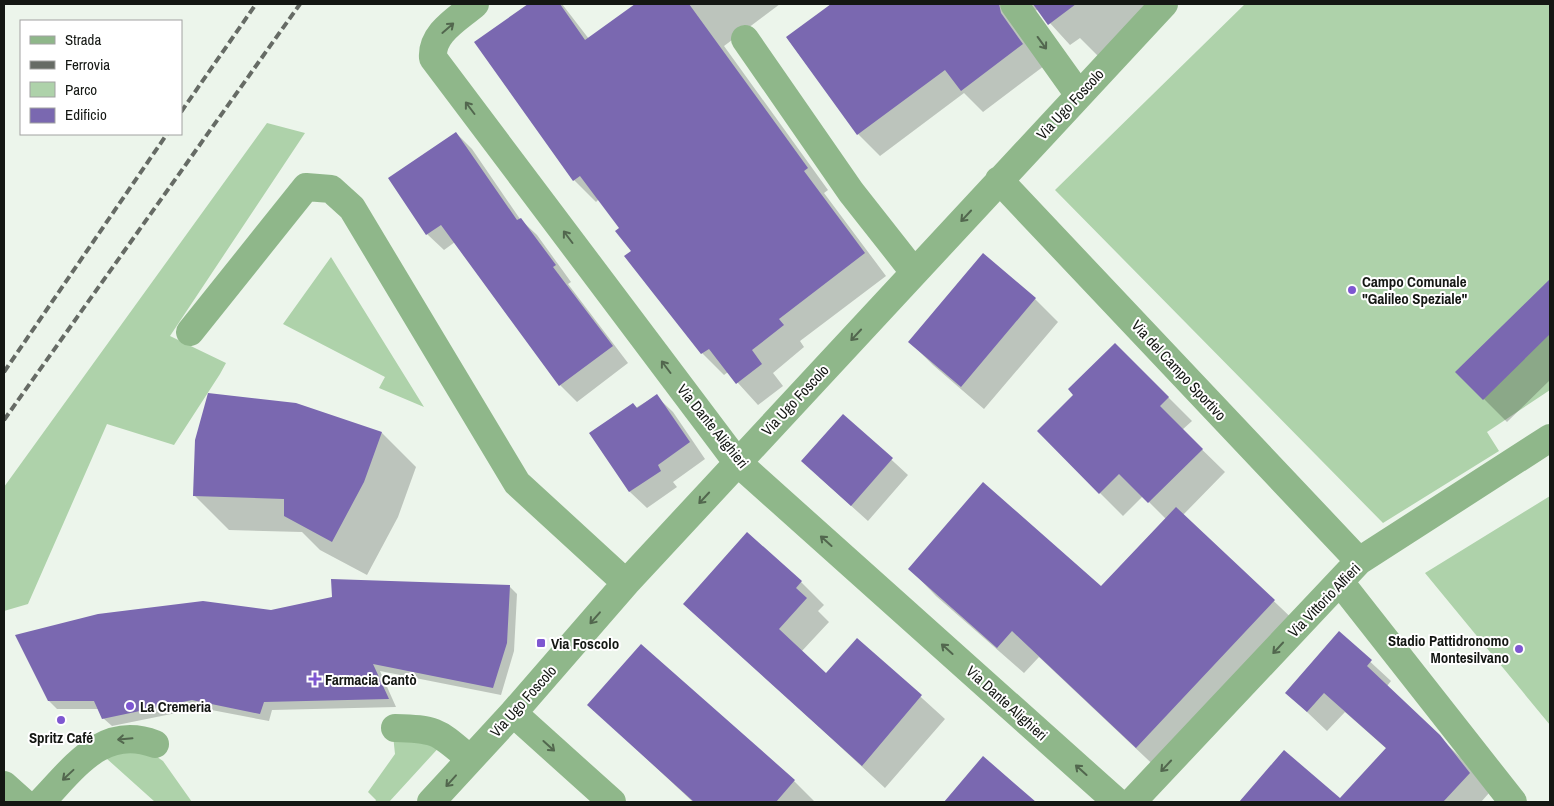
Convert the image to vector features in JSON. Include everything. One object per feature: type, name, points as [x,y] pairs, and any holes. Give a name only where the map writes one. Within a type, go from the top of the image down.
[{"type":"street","name":"Via Dante Alighieri","points":[[475,4],[436,38],[432,47],[433,58],[737,462],[1117,802]]},
{"type":"street","points":[[1014,4],[1079,95]]},
{"type":"street","name":"Via Ugo Foscolo","points":[[431,802],[513,713],[626,583],[737,462],[1164,4]]},
{"type":"street","points":[[745,39],[851,192],[914,272]]},
{"type":"street","name":"Via del Campo Sportivo","points":[[999,180],[1359,562]]},
{"type":"street","points":[[190,332],[306,187],[331,189],[352,208],[517,483],[626,583]]},
{"type":"street","name":"Via Vittorio Alfieri","points":[[1132,802],[1359,562],[1550,438]]},
{"type":"street","points":[[1340,582],[1513,802]]},
{"type":"street","points":[[513,713],[612,802]]},
{"type":"street","points":[[395,728],[428,729],[442,735],[470,759]]},
{"type":"street","points":[[41,802],[96,749],[112,740],[127,737],[155,744]]},
{"type":"street","points":[[4,785],[23,802]]},
{"type":"green space","name":"Campo Comunale \"Galileo Speziale\"","points":[[1245,4],[1550,4],[1550,390],[1487,432],[1499,451],[1383,523],[1055,190]]},
{"type":"green space","points":[[267,123],[305,133],[170,336],[226,363],[174,445],[107,424],[28,604],[4,611],[4,487]]},
{"type":"green space","points":[[331,257],[424,407],[379,388],[385,377],[283,324]]},
{"type":"green space","name":"Stadio Pattidronomo Montesilvano","points":[[1550,496],[1550,725],[1425,573]]},
{"type":"green space","points":[[393,735],[443,743],[389,802],[375,802],[376,800],[368,792],[395,754]]},
{"type":"green space","points":[[147,750],[163,761],[192,802],[155,802],[106,758],[113,752]]},
{"type":"building","points":[[528,4],[560,4],[585,40],[635,4],[689,4],[808,168],[804,171],[865,253],[779,319],[784,325],[752,350],[762,364],[736,384],[709,349],[701,354],[624,256],[631,251],[615,231],[619,228],[580,176],[573,181],[474,42]]},
{"type":"building","points":[[831,4],[999,4],[1001,13],[1023,44],[961,91],[945,70],[857,135],[786,37]]},
{"type":"building","points":[[1033,4],[1076,4],[1048,25]]},
{"type":"building","points":[[456,132],[517,220],[521,218],[556,265],[553,267],[613,346],[559,386],[441,225],[426,235],[388,178]]},
{"type":"building","points":[[983,253],[1036,298],[961,387],[908,342]]},
{"type":"building","points":[[1550,279],[1550,334],[1483,400],[1455,372]]},
{"type":"building","points":[[1115,343],[1169,397],[1160,406],[1203,449],[1148,503],[1119,474],[1099,494],[1037,431],[1073,395],[1068,389]]},
{"type":"building","points":[[208,393],[296,403],[382,432],[364,482],[332,542],[284,516],[284,499],[193,496],[195,440]]},
{"type":"building","points":[[657,394],[690,442],[658,465],[661,471],[629,492],[589,433],[633,403],[637,408]]},
{"type":"building","points":[[843,414],[893,458],[851,506],[801,461]]},
{"type":"building","points":[[983,482],[1101,586],[1176,507],[1275,600],[1136,748],[1012,631],[997,648],[908,569]]},
{"type":"building","points":[[747,532],[802,581],[796,588],[807,598],[779,629],[826,673],[857,638],[922,695],[862,766],[683,604]]},
{"type":"building","points":[[331,579],[510,585],[507,643],[493,688],[373,664],[389,699],[264,702],[260,714],[192,700],[102,719],[94,701],[48,701],[15,635],[98,614],[203,601],[271,610],[332,597]]},
{"type":"building","points":[[1339,631],[1372,660],[1367,666],[1440,735],[1470,773],[1443,802],[1239,802],[1284,750],[1340,798],[1386,748],[1324,693],[1307,712],[1285,693]]},
{"type":"building","points":[[641,644],[795,780],[776,802],[694,802],[587,705]]},
{"type":"building","points":[[983,756],[1036,802],[944,802]]},
{"type":"railway","points":[[182,111],[256,4]]},
{"type":"railway","points":[[4,420],[300,4]]},
{"type":"railway","points":[[4,372],[166,135]]},
{"type":"place","name":"Campo Comunale \"Galileo Speziale\"","points":[[1352,290]]},
{"type":"place","name":"Via Foscolo","points":[[541,643]]},
{"type":"place","name":"Stadio Pattidronomo Montesilvano","points":[[1519,649]]},
{"type":"place","name":"Farmacia Cantò","points":[[315,679]]},
{"type":"place","name":"La Cremeria","points":[[130,706]]},
{"type":"place","name":"Spritz Café","points":[[61,720]]}]
